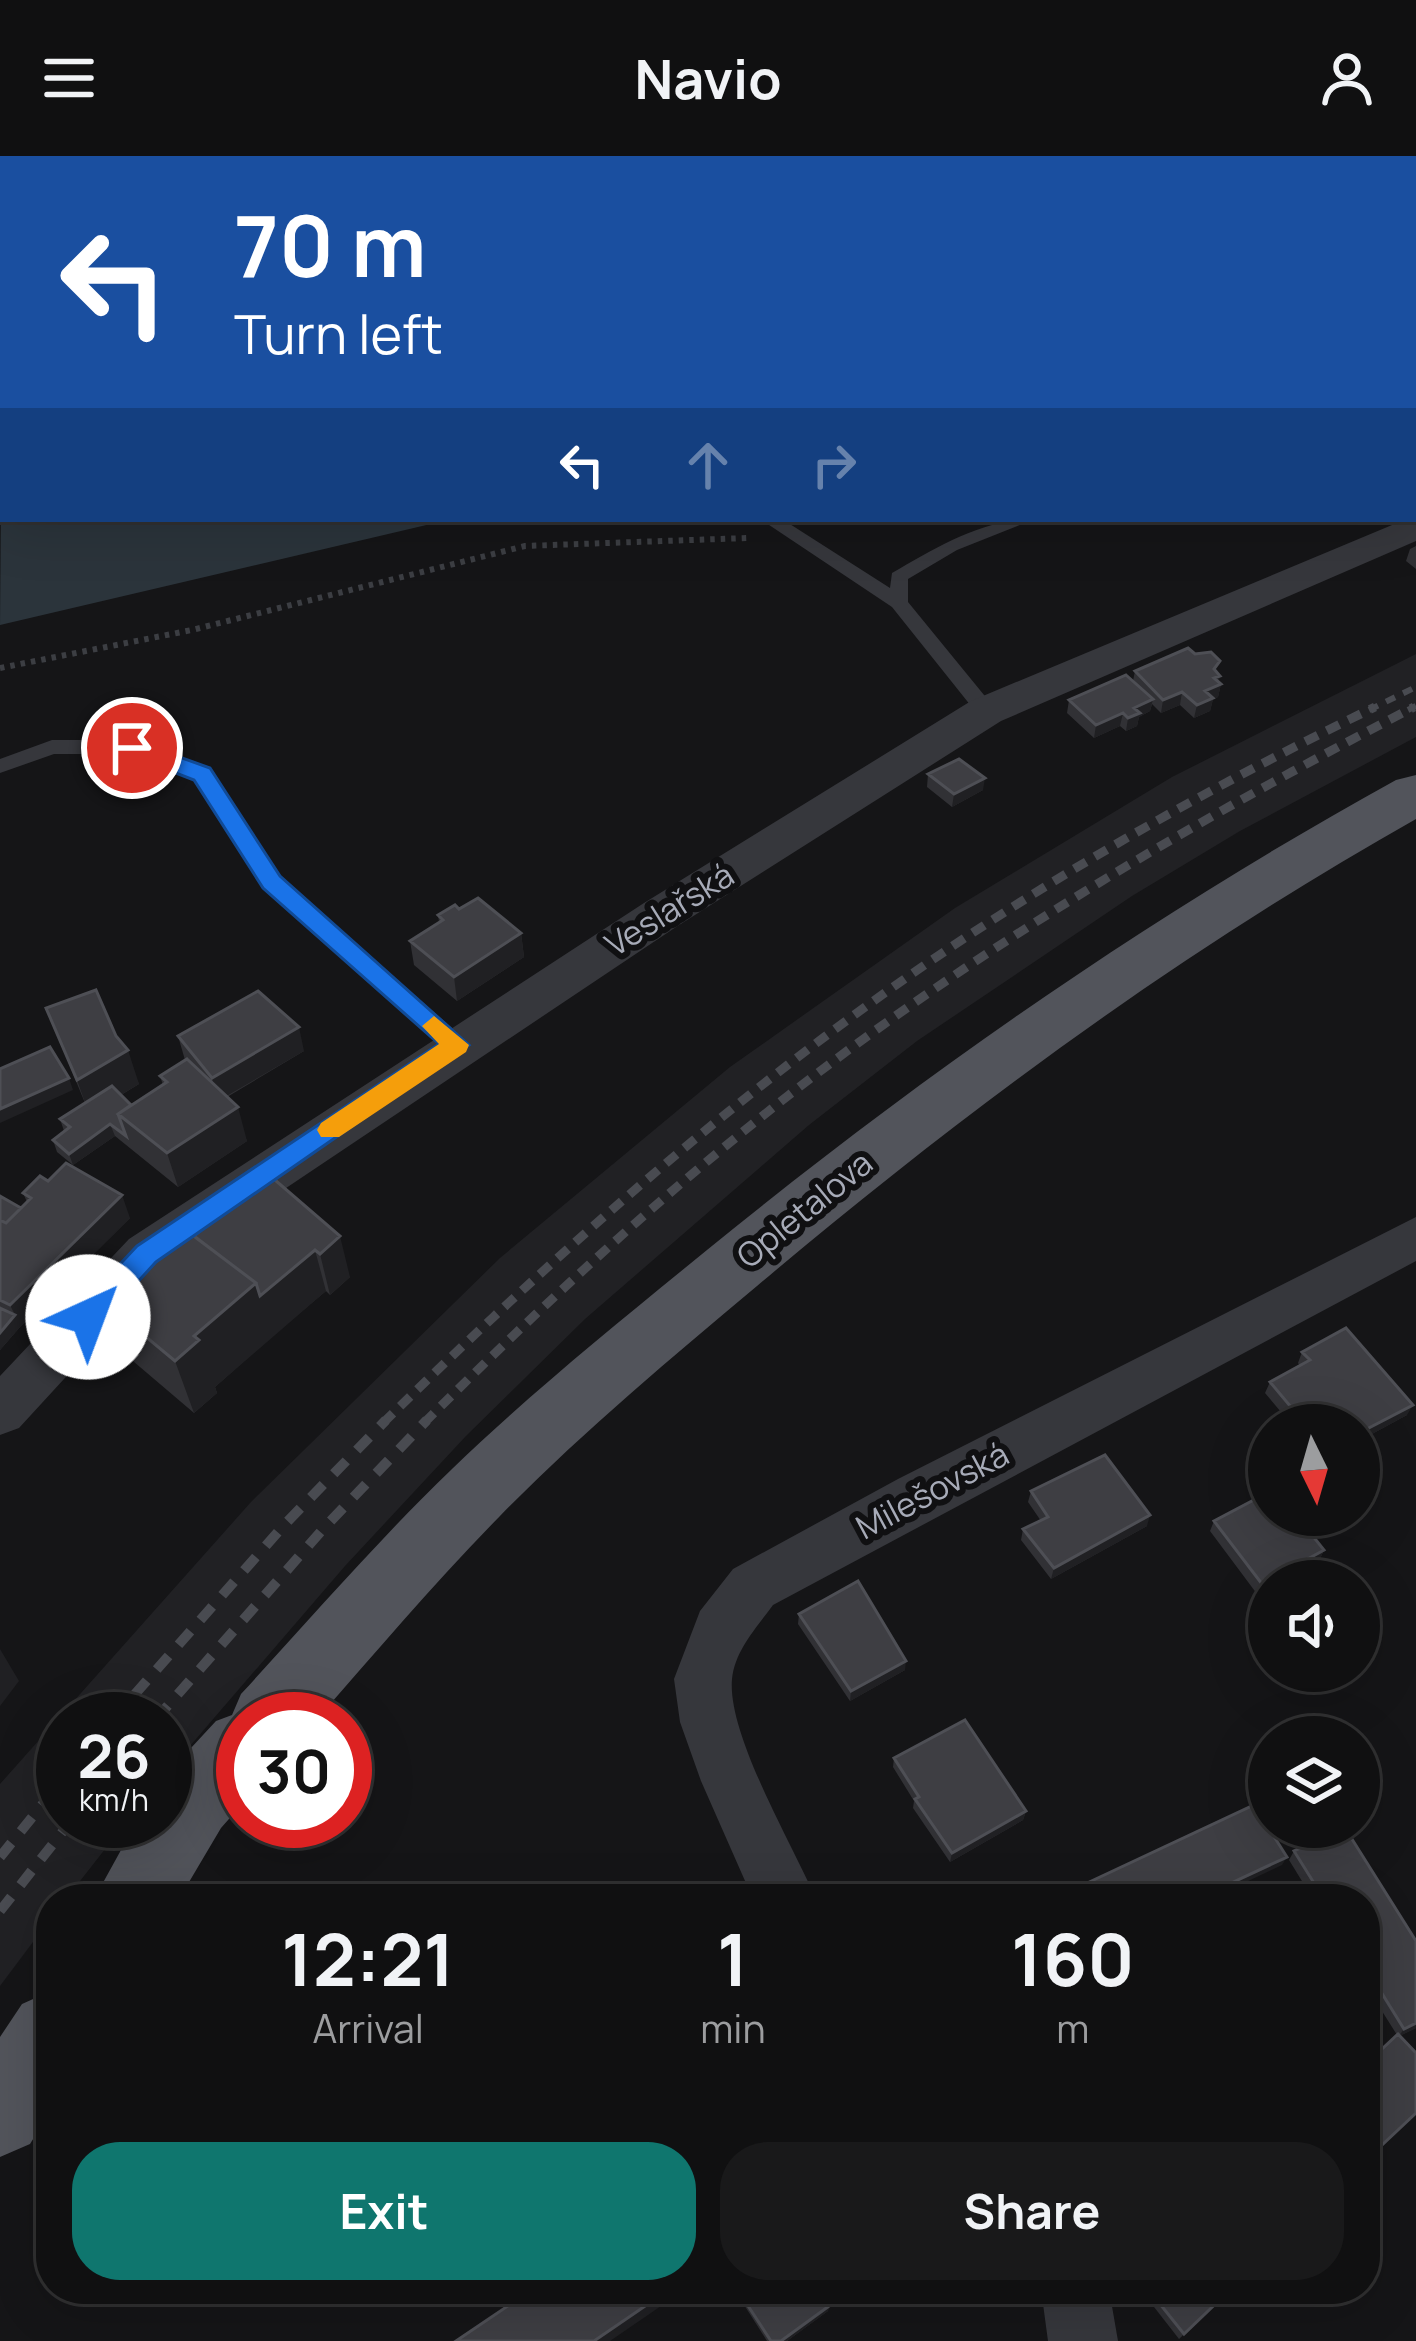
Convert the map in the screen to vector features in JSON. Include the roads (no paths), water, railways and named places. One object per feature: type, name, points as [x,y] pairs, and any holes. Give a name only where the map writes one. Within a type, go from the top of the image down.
[{"type":"main road","name":"Opletalova","points":[[293,1692],[448,1521],[652,1336],[840,1177],[1114,977],[1281,868],[1416,794]]},
{"type":"main road","points":[[143,1884],[193,1802],[216,1777]]},
{"type":"main road","points":[[0,2114],[36,2056]]},
{"type":"street","name":"Veslařská","points":[[0,1412],[147,1254],[457,1045],[986,711],[1416,527]]},
{"type":"street","name":"Milešovská","points":[[778,1884],[731,1781],[710,1722],[703,1679],[720,1630],[754,1587],[918,1496],[1416,1237]]},
{"type":"street","points":[[1077,2304],[1083,2341]]},
{"type":"lane","points":[[775,522],[899,603],[986,711]]},
{"type":"lane","points":[[899,603],[899,577],[951,546],[1018,522]]},
{"type":"lane","points":[[0,766],[52,747],[132,748],[202,774],[272,882],[457,1045]]},
{"type":"railway","points":[[1369,710],[1416,687]]},
{"type":"railway","points":[[1369,710],[1375,707]]},
{"type":"railway","points":[[426,1421],[647,1213],[741,1133],[863,1040],[1092,887],[1414,707]]},
{"type":"railway","points":[[1408,710],[1414,707]]},
{"type":"railway","points":[[384,1422],[647,1179],[859,1012],[1094,857],[1369,710]]},
{"type":"railway","points":[[180,1692],[426,1421]]},
{"type":"railway","points":[[137,1692],[285,1524],[384,1422]]},
{"type":"railway","points":[[0,1857],[36,1812]]},
{"type":"railway","points":[[0,1911],[50,1848]]}]
